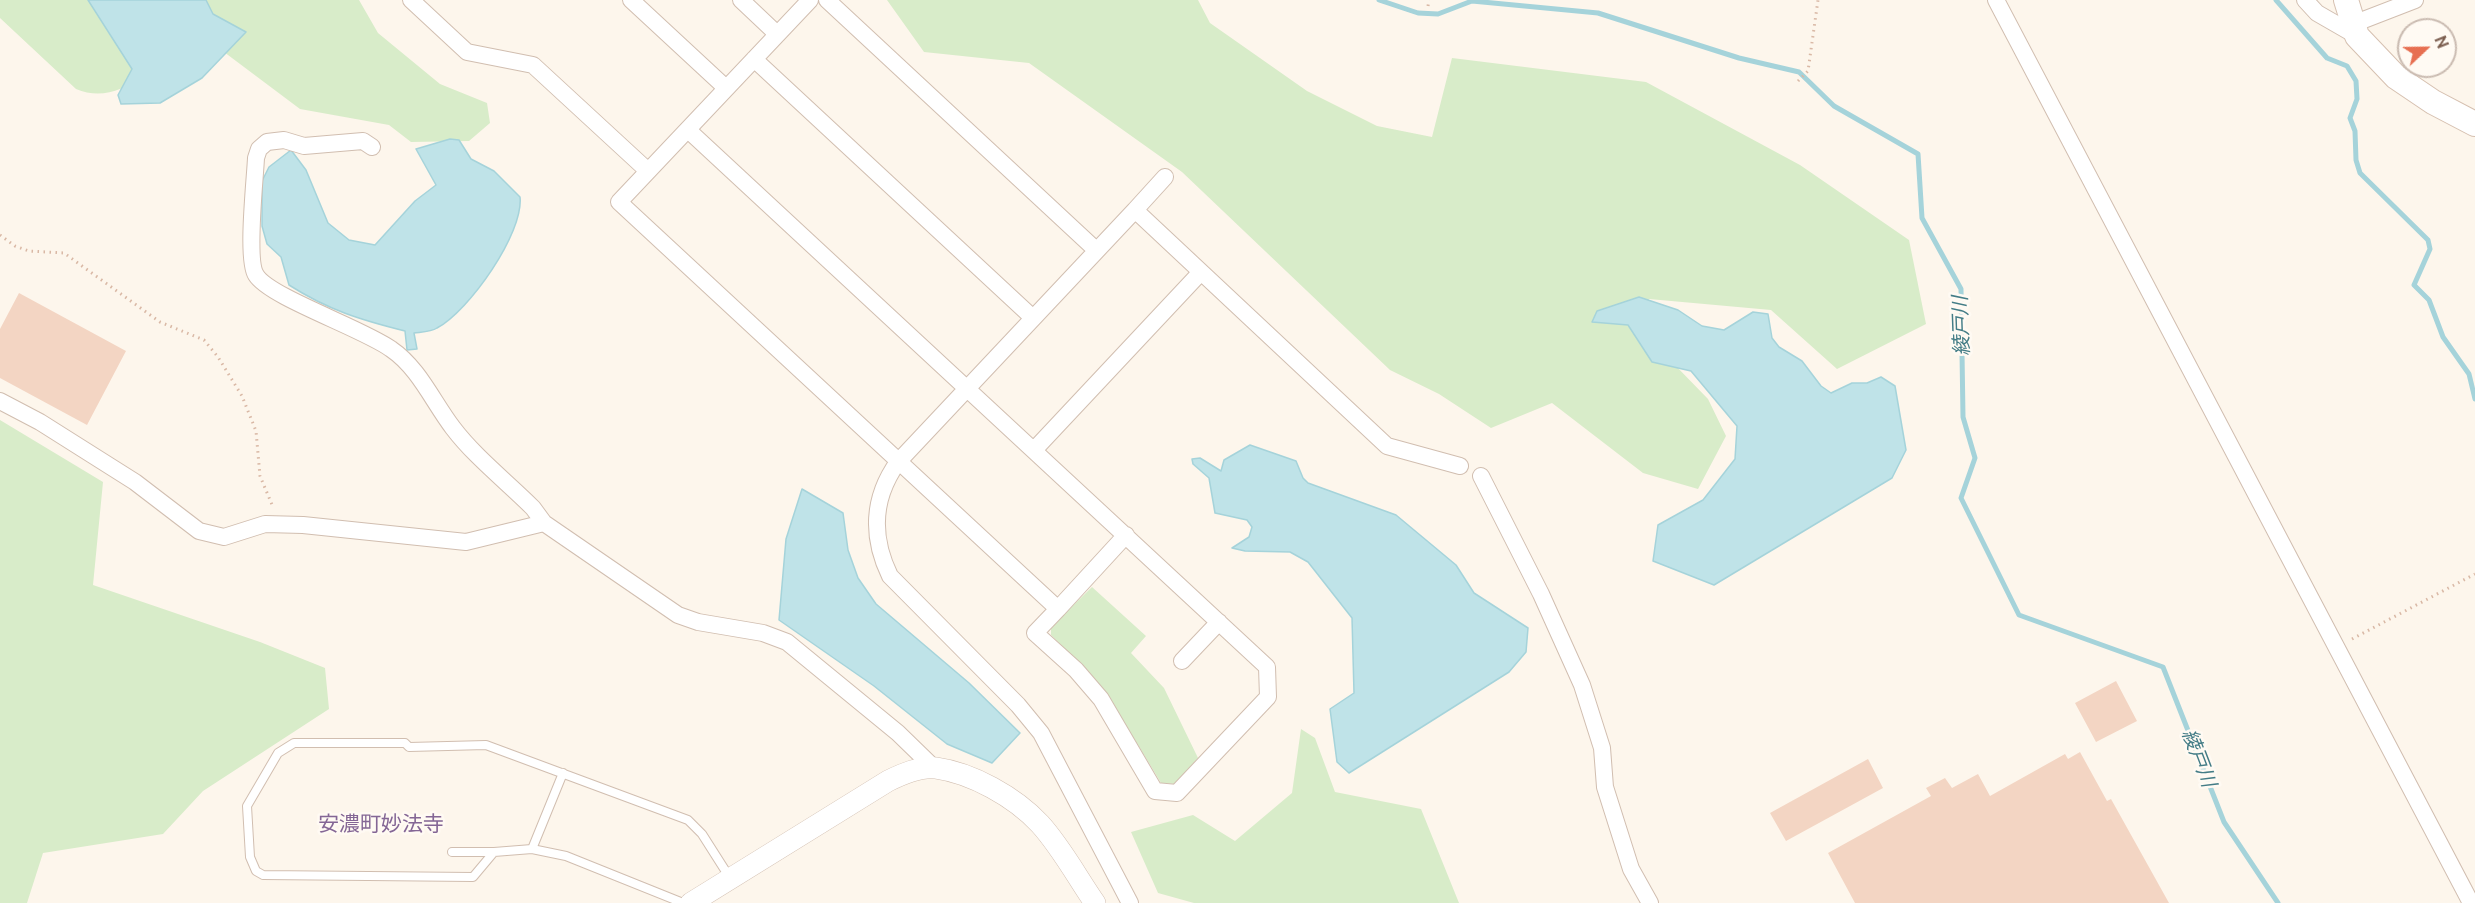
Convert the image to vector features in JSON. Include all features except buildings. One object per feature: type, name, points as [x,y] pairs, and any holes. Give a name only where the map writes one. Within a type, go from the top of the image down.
[{"type":"main road","points":[[2346,0],[2355,30],[2396,77],[2433,102],[2475,124]]},
{"type":"street","points":[[411,0],[467,52],[533,65],[648,171]]},
{"type":"street","points":[[631,0],[726,88]]},
{"type":"street","points":[[741,0],[777,34]]},
{"type":"street","points":[[810,0],[619,202],[1058,609]]},
{"type":"street","points":[[827,0],[1096,250]]},
{"type":"street","points":[[1996,0],[2471,903]]},
{"type":"street","points":[[2305,0],[2317,13],[2355,30],[2415,0]]},
{"type":"street","points":[[754,59],[1033,318]]},
{"type":"street","points":[[688,130],[1035,449],[1267,667],[1268,697],[1177,793],[1155,791],[1101,699],[1076,670],[1035,633],[1126,536]]},
{"type":"street","points":[[372,147],[363,141],[304,146],[290,140],[263,145],[256,158],[252,230],[253,270],[262,282],[394,351],[417,375],[454,429],[533,508],[544,523],[678,615],[698,622],[763,633],[787,642],[898,733],[934,768],[980,783],[1001,793],[1022,808],[1040,824],[1095,903]]},
{"type":"street","points":[[1130,903],[1041,733],[1018,705],[890,576],[879,552],[876,521],[883,486],[898,462],[1165,177]]},
{"type":"street","points":[[1135,210],[1387,446],[1460,466]]},
{"type":"street","points":[[1035,449],[1201,272]]},
{"type":"street","points":[[0,401],[40,422],[135,482],[199,531],[224,537],[265,524],[466,542],[544,523]]},
{"type":"street","points":[[1481,476],[1541,594],[1582,686],[1602,748],[1608,798],[1631,868],[1650,903]]},
{"type":"street","points":[[1182,660],[1219,622]]},
{"type":"street","points":[[691,903],[888,781],[905,773],[934,768]]},
{"type":"lane","points":[[494,852],[473,877],[263,875],[256,871],[250,857],[247,806],[278,753],[294,742],[405,742],[410,747],[486,745],[688,820],[702,834],[731,878]]},
{"type":"lane","points":[[532,849],[563,773]]},
{"type":"lane","points":[[452,852],[532,849],[566,856],[683,903]]},
{"type":"path","points":[[1428,6],[1429,0]]},
{"type":"path","points":[[1798,81],[1808,71],[1818,0]]},
{"type":"path","points":[[0,235],[15,246],[29,251],[64,253],[141,310],[204,340],[218,357],[242,396],[256,431],[261,476],[281,525]]},
{"type":"path","points":[[2337,647],[2475,574]]},
{"type":"green space","points":[[0,0],[112,0],[141,75],[119,90],[110,92],[93,93],[76,89],[0,18]]},
{"type":"green space","points":[[196,0],[359,0],[378,33],[440,84],[487,103],[490,123],[469,141],[411,142],[389,125],[300,109],[216,46]]},
{"type":"green space","points":[[887,0],[1198,0],[1210,23],[1307,91],[1377,126],[1432,137],[1452,58],[1646,82],[1800,165],[1909,240],[1926,324],[1837,369],[1771,310],[1649,299],[1638,327],[1708,399],[1726,436],[1698,489],[1643,473],[1552,403],[1491,428],[1439,394],[1390,370],[1182,172],[1029,63],[924,52]]},
{"type":"green space","points":[[0,420],[103,482],[93,585],[260,642],[325,668],[329,709],[203,791],[163,834],[43,853],[27,903],[0,903]]},
{"type":"green space","points":[[1092,587],[1146,636],[1131,653],[1164,688],[1198,758],[1175,784],[1161,783],[1112,705],[1084,669],[1051,635],[1051,627]]},
{"type":"green space","points":[[1301,729],[1315,738],[1335,792],[1421,809],[1459,903],[1194,903],[1158,893],[1131,832],[1193,815],[1235,841],[1292,793]]},
{"type":"water","points":[[88,0],[206,0],[213,14],[246,32],[202,78],[160,103],[121,104],[118,95],[132,69]]},
{"type":"water","points":[[450,139],[459,140],[471,159],[494,171],[520,197],[519,212],[504,250],[478,289],[450,319],[437,328],[414,333],[417,349],[407,350],[405,331],[345,313],[289,285],[281,257],[267,244],[262,226],[262,181],[269,167],[291,150],[306,170],[328,223],[349,240],[375,245],[415,201],[436,185],[416,149]]},
{"type":"water","points":[[1639,297],[1678,310],[1702,326],[1724,330],[1753,312],[1768,314],[1772,338],[1779,347],[1802,361],[1821,386],[1831,393],[1852,383],[1867,383],[1881,377],[1895,386],[1906,450],[1892,478],[1714,585],[1653,561],[1658,525],[1703,500],[1735,459],[1737,426],[1691,371],[1652,362],[1628,325],[1592,322],[1597,311]]},
{"type":"water","points":[[1250,445],[1296,461],[1303,478],[1308,483],[1396,515],[1456,565],[1474,593],[1528,628],[1526,652],[1509,672],[1349,773],[1337,762],[1330,709],[1354,693],[1352,618],[1308,562],[1290,552],[1245,551],[1232,548],[1249,537],[1252,527],[1247,520],[1215,513],[1209,478],[1193,464],[1192,459],[1200,458],[1221,471],[1224,460]]},
{"type":"water","points":[[802,489],[843,513],[848,550],[858,578],[876,604],[969,683],[1020,733],[992,763],[947,744],[874,686],[779,620],[786,539]]},
{"type":"waterway","name":"綾戸川","points":[[1379,0],[1418,13],[1438,14],[1472,1],[1598,13],[1739,58],[1799,72],[1834,106],[1918,154],[1922,218],[1961,289],[1963,417],[1975,458],[1961,498],[2019,615],[2163,667],[2224,822],[2278,903]]},
{"type":"waterway","points":[[2276,0],[2327,58],[2347,66],[2356,81],[2357,99],[2350,118],[2355,131],[2356,160],[2360,173],[2428,240],[2430,249],[2414,285],[2429,300],[2443,337],[2469,374],[2475,399]]},
{"type":"district","name":"安濃町妙法寺","points":[[381,824]]}]
